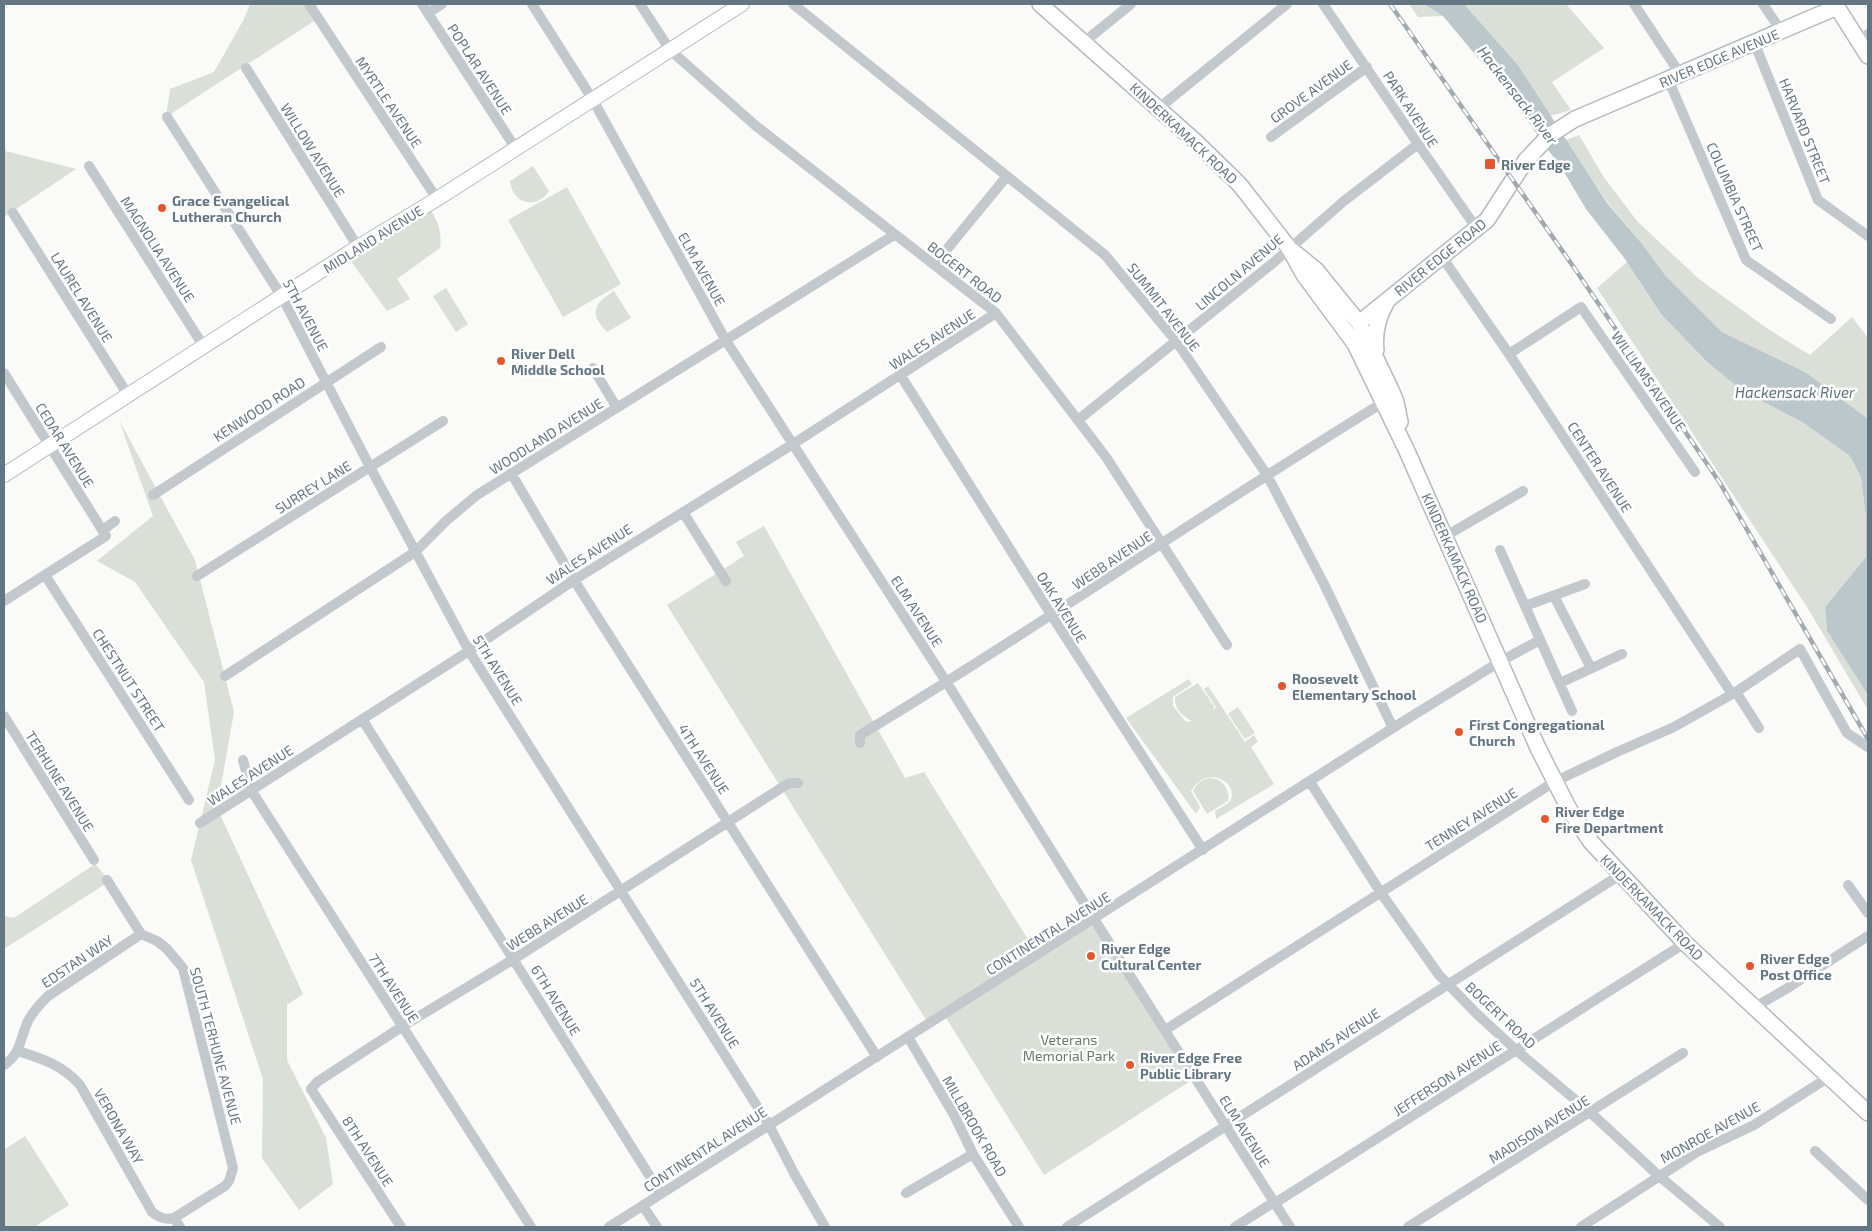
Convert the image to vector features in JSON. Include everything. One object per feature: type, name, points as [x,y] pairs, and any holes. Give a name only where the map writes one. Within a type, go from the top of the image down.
[{"type":"main road","name":"KINDERKAMACK ROAD","points":[[1040,4],[1159,108],[1214,158],[1240,185],[1289,248],[1304,275],[1355,344],[1406,449],[1501,661],[1516,701],[1554,782],[1591,842],[1685,943],[1868,1113]]},
{"type":"main road","name":"RIVER EDGE AVENUE","points":[[1601,108],[1781,31],[1835,5]]},
{"type":"main road","points":[[1835,5],[1866,45]]},
{"type":"main road","name":"RIVER EDGE ROAD","points":[[1359,323],[1487,220],[1522,166],[1540,145],[1561,127],[1601,108]]},
{"type":"main road","points":[[1289,248],[1307,260],[1359,323],[1396,402],[1406,449]]},
{"type":"main road","points":[[1340,299],[1363,306],[1387,300]]},
{"type":"main road","points":[[1376,357],[1374,337],[1376,325],[1387,300]]},
{"type":"main road","points":[[1384,402],[1386,382]]},
{"type":"street","name":"MYRTLE AVENUE","points":[[308,4],[437,198]]},
{"type":"street","name":"POPLAR AVENUE","points":[[422,4],[516,149]]},
{"type":"street","points":[[428,13],[442,4]]},
{"type":"street","name":"ELM AVENUE","points":[[532,4],[593,100],[725,339],[947,683],[1094,920],[1290,1227]]},
{"type":"street","name":"BOGERT ROAD","points":[[640,4],[670,50],[756,126],[996,313],[1106,457],[1227,645]]},
{"type":"street","name":"MIDLAND AVENUE","points":[[4,475],[358,247],[516,149],[742,4]]},
{"type":"street","name":"SUMMIT AVENUE","points":[[793,4],[1105,255],[1176,341],[1267,475],[1324,584],[1393,728]]},
{"type":"street","points":[[1084,42],[1131,4]]},
{"type":"street","points":[[1159,108],[1287,4]]},
{"type":"street","name":"PARK AVENUE","points":[[1323,4],[1477,229]]},
{"type":"street","name":"COLUMBIA STREET","points":[[1634,4],[1674,77],[1746,260],[1831,319]]},
{"type":"street","points":[[1763,4],[1781,31]]},
{"type":"street","name":"HARVARD STREET","points":[[1754,42],[1818,200],[1868,236]]},
{"type":"street","name":"GROVE AVENUE","points":[[1271,137],[1367,67]]},
{"type":"street","name":"WILLOW AVENUE","points":[[246,68],[358,247]]},
{"type":"street","name":"5TH AVENUE","points":[[167,117],[282,297],[325,382],[469,651],[769,1125],[804,1191],[826,1227]]},
{"type":"street","name":"LINCOLN AVENUE","points":[[1078,420],[1344,202],[1418,144]]},
{"type":"street","name":"MAGNOLIA AVENUE","points":[[89,166],[204,347]]},
{"type":"street","points":[[934,265],[1007,176]]},
{"type":"street","name":"LAUREL AVENUE","points":[[13,213],[128,395]]},
{"type":"street","name":"WOODLAND AVENUE","points":[[225,676],[415,552],[447,520],[477,494],[894,235]]},
{"type":"street","name":"CENTER AVENUE","points":[[1442,256],[1759,728]]},
{"type":"street","name":"WILLIAMS AVENUE","points":[[1509,354],[1581,307],[1695,472]]},
{"type":"street","name":"WALES AVENUE","points":[[200,823],[469,651],[574,580],[901,376],[996,313]]},
{"type":"street","name":"KENWOOD ROAD","points":[[152,495],[381,347]]},
{"type":"street","points":[[593,368],[617,408]]},
{"type":"street","name":"CEDAR AVENUE","points":[[4,374],[103,530]]},
{"type":"street","name":"OAK AVENUE","points":[[901,376],[1052,616],[1203,850]]},
{"type":"street","name":"WEBB AVENUE","points":[[860,743],[860,735],[947,683],[1267,475],[1384,402]]},
{"type":"street","name":"SURREY LANE","points":[[197,576],[443,420]]},
{"type":"street","name":"4TH AVENUE","points":[[511,473],[574,580],[877,1057]]},
{"type":"street","points":[[1444,537],[1523,490]]},
{"type":"street","points":[[682,512],[726,581]]},
{"type":"street","points":[[4,602],[106,536],[103,530],[115,521]]},
{"type":"street","points":[[1500,550],[1572,711]]},
{"type":"street","name":"CHESTNUT STREET","points":[[45,575],[190,800]]},
{"type":"street","points":[[1525,606],[1585,584]]},
{"type":"street","points":[[1554,596],[1591,668]]},
{"type":"street","name":"CONTINENTAL AVENUE","points":[[609,1227],[1393,728],[1501,661],[1540,640]]},
{"type":"street","name":"TENNEY AVENUE","points":[[1165,1030],[1554,782],[1674,727],[1734,693],[1800,649],[1846,733],[1868,747]]},
{"type":"street","points":[[1560,683],[1622,654]]},
{"type":"street","name":"TERHUNE AVENUE","points":[[4,716],[94,860]]},
{"type":"street","name":"6TH AVENUE","points":[[362,719],[661,1194]]},
{"type":"street","name":"7TH AVENUE","points":[[242,760],[251,790],[532,1227]]},
{"type":"street","name":"BOGERT ROAD","points":[[1310,782],[1411,938],[1448,984],[1516,1050],[1720,1227]]},
{"type":"street","name":"WEBB AVENUE","points":[[311,1089],[317,1082],[403,1026],[514,959],[789,783],[798,783]]},
{"type":"street","name":"ADAMS AVENUE","points":[[1067,1227],[1620,875]]},
{"type":"street","name":"SOUTH TERHUNE AVENUE","points":[[107,880],[141,934],[167,949],[183,968],[233,1168],[229,1181],[225,1186],[174,1218]]},
{"type":"street","points":[[1848,885],[1868,912]]},
{"type":"street","name":"EDSTAN WAY","points":[[4,1064],[18,1051],[27,1023],[48,996],[141,934]]},
{"type":"street","points":[[1753,1008],[1868,936]]},
{"type":"street","name":"JEFFERSON AVENUE","points":[[1235,1227],[1685,943]]},
{"type":"street","name":"MILLBROOK ROAD","points":[[908,1037],[954,1115],[973,1154],[1019,1227]]},
{"type":"street","name":"VERONA WAY","points":[[18,1051],[51,1062],[72,1076],[80,1085],[152,1212],[162,1218],[174,1218]]},
{"type":"street","name":"MADISON AVENUE","points":[[1408,1227],[1590,1113],[1683,1052]]},
{"type":"street","name":"MONROE AVENUE","points":[[1581,1227],[1697,1152],[1754,1125],[1829,1077]]},
{"type":"street","name":"8TH AVENUE","points":[[311,1089],[401,1227]]},
{"type":"street","points":[[1815,1151],[1868,1200]]},
{"type":"street","points":[[906,1193],[973,1154]]},
{"type":"street","points":[[643,1206],[657,1227]]},
{"type":"street","points":[[174,1218],[180,1227]]},
{"type":"green space","points":[[250,4],[305,4],[314,21],[166,117],[170,89],[214,72],[244,19]]},
{"type":"green space","points":[[1409,4],[1424,4],[1443,16],[1418,17]]},
{"type":"green space","points":[[1464,4],[1566,4],[1604,48],[1552,82],[1571,110],[1550,116],[1518,65]]},
{"type":"green space","points":[[1579,135],[1603,176],[1637,221],[1699,279],[1768,329],[1810,355],[1852,317],[1868,338],[1868,419],[1807,373],[1722,332],[1665,275],[1607,202],[1566,140]]},
{"type":"green space","points":[[4,139],[6,151],[76,169],[4,217]]},
{"type":"green space","points":[[533,166],[549,191],[538,201],[526,202],[515,195],[510,181]]},
{"type":"green space","points":[[567,187],[621,284],[563,317],[508,220]]},
{"type":"green space","points":[[431,210],[439,229],[441,238],[440,248],[397,279],[410,299],[387,311],[350,260]]},
{"type":"green space","points":[[1627,262],[1661,314],[1707,362],[1744,392],[1802,422],[1850,456],[1861,477],[1866,518],[1866,557],[1825,607],[1827,631],[1868,695],[1868,710],[1807,607],[1597,288]]},
{"type":"green space","points":[[446,288],[468,324],[456,332],[433,296]]},
{"type":"green space","points":[[614,291],[631,318],[607,332],[598,320],[596,310],[602,300]]},
{"type":"green space","points":[[119,420],[195,560],[234,712],[217,808],[303,994],[287,1005],[287,1060],[326,1138],[333,1184],[299,1210],[262,1158],[263,1079],[191,860],[215,760],[204,682],[135,582],[97,561],[153,516]]},
{"type":"green space","name":"Veterans Memorial Park","points":[[764,526],[905,778],[924,772],[1037,954],[1093,919],[1195,1078],[1044,1175],[943,1013],[928,1023],[667,605],[744,556],[736,542]]},
{"type":"green space","points":[[1189,679],[1192,684],[1173,697],[1173,706],[1186,722],[1192,721],[1182,715],[1176,706],[1175,697],[1198,683],[1214,706],[1213,710],[1216,707],[1204,689],[1208,686],[1245,742],[1254,735],[1258,742],[1251,747],[1274,784],[1216,819],[1215,811],[1231,799],[1230,787],[1225,782],[1212,777],[1205,778],[1197,783],[1191,791],[1200,807],[1196,814],[1126,718]]},
{"type":"green space","points":[[1238,707],[1255,733],[1245,739],[1228,714]]},
{"type":"green space","points":[[1210,778],[1218,780],[1224,785],[1228,792],[1228,801],[1207,814],[1193,791],[1200,782]]},
{"type":"green space","points":[[95,864],[110,881],[4,949],[4,916],[14,918]]},
{"type":"green space","points":[[25,1136],[69,1205],[34,1227],[4,1227],[4,1150]]},
{"type":"water","name":"Hackensack River","points":[[1424,4],[1464,4],[1518,65],[1607,203],[1643,245],[1665,275],[1722,332],[1807,373],[1868,419],[1868,695],[1827,631],[1825,607],[1866,557],[1866,518],[1861,477],[1850,456],[1802,422],[1744,392],[1707,362],[1661,314],[1625,259],[1586,209],[1564,172],[1509,95],[1443,16]]},
{"type":"railway","points":[[1390,4],[1575,269],[1720,483],[1868,739]]},
{"type":"place","name":"River Edge","points":[[1490,164]]},
{"type":"place","name":"Grace Evangelical Lutheran Church","points":[[162,208]]},
{"type":"place","name":"River Dell Middle School","points":[[501,361]]},
{"type":"place","name":"Roosevelt Elementary School","points":[[1282,686]]},
{"type":"place","name":"First Congregational Church","points":[[1459,732]]},
{"type":"place","name":"River Edge Fire Department","points":[[1545,819]]},
{"type":"place","name":"River Edge Cultural Center","points":[[1091,956]]},
{"type":"place","name":"River Edge Post Office","points":[[1750,966]]},
{"type":"place","name":"River Edge Free Public Library","points":[[1130,1065]]}]
